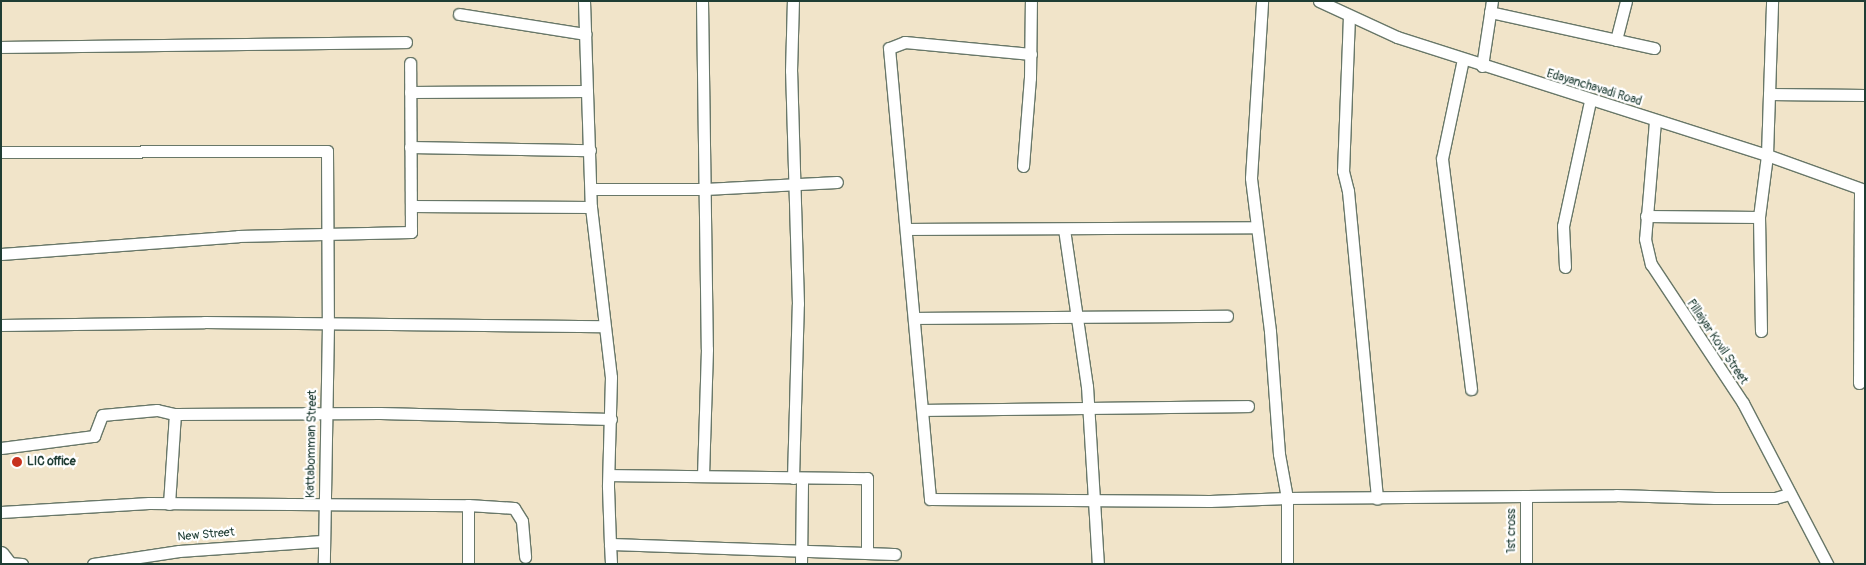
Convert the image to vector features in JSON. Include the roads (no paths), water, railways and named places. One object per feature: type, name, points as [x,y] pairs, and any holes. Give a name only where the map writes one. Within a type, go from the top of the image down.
[{"type":"street","points":[[584,1],[591,207],[604,326],[609,353],[611,419],[608,475],[611,564]]},
{"type":"street","points":[[702,1],[707,349],[703,476]]},
{"type":"street","points":[[793,1],[794,186],[798,304],[797,478],[801,564]]},
{"type":"street","points":[[1023,166],[1031,54],[1031,1]]},
{"type":"street","points":[[1262,1],[1252,138],[1255,227],[1270,331],[1278,454],[1287,498],[1287,564]]},
{"type":"street","name":"Edayanchavadi Road","points":[[1319,1],[1349,16],[1463,60],[1767,155],[1862,190]]},
{"type":"street","points":[[1616,40],[1626,1]]},
{"type":"street","points":[[1762,331],[1759,217],[1767,155],[1772,1]]},
{"type":"street","points":[[1482,66],[1491,7],[1616,40],[1654,48]]},
{"type":"street","points":[[459,14],[585,34]]},
{"type":"street","points":[[1349,16],[1343,171],[1348,191],[1378,499]]},
{"type":"street","points":[[1,47],[406,42]]},
{"type":"street","points":[[1031,54],[905,42],[889,48],[888,56],[924,410],[930,499],[1094,498],[1210,501],[1287,498],[1775,498],[1789,494]]},
{"type":"street","points":[[1463,60],[1442,159],[1471,389]]},
{"type":"street","points":[[1,254],[326,232],[411,232],[410,63]]},
{"type":"street","points":[[410,92],[587,91]]},
{"type":"street","points":[[1769,94],[1865,95]]},
{"type":"street","points":[[1565,267],[1563,226],[1590,101]]},
{"type":"street","name":"Pillaiyar Kovil Street","points":[[1655,121],[1645,239],[1651,264],[1742,403],[1827,564]]},
{"type":"street","points":[[410,147],[590,150]]},
{"type":"street","name":"Kattabomman Street","points":[[1,152],[327,152],[328,324],[325,506],[322,541],[324,564]]},
{"type":"street","points":[[591,189],[705,189],[794,186],[837,182]]},
{"type":"street","points":[[1859,383],[1862,190]]},
{"type":"street","points":[[411,206],[591,207]]},
{"type":"street","points":[[1646,216],[1759,217]]},
{"type":"street","points":[[907,229],[1255,227]]},
{"type":"street","points":[[1064,229],[1078,317],[1089,409],[1098,564]]},
{"type":"street","points":[[914,318],[1227,316]]},
{"type":"street","points":[[1,325],[204,322],[604,326]]},
{"type":"street","points":[[924,410],[1248,406]]},
{"type":"street","points":[[1,448],[94,436],[102,415],[158,410],[175,414],[326,413],[611,419]]},
{"type":"street","points":[[169,504],[175,414]]},
{"type":"street","points":[[608,475],[797,478],[818,475],[867,478],[867,553]]},
{"type":"street","name":"1st cross","points":[[1526,498],[1526,564]]},
{"type":"street","points":[[1,512],[169,504],[468,505],[514,508],[519,513],[525,557]]},
{"type":"street","points":[[468,505],[468,564]]},
{"type":"street","name":"New Street","points":[[93,564],[179,551],[322,541]]},
{"type":"street","points":[[610,544],[895,554]]},
{"type":"street","points":[[1,555],[8,564],[22,564]]},
{"type":"place","name":"LIC office","points":[[17,462]]}]
